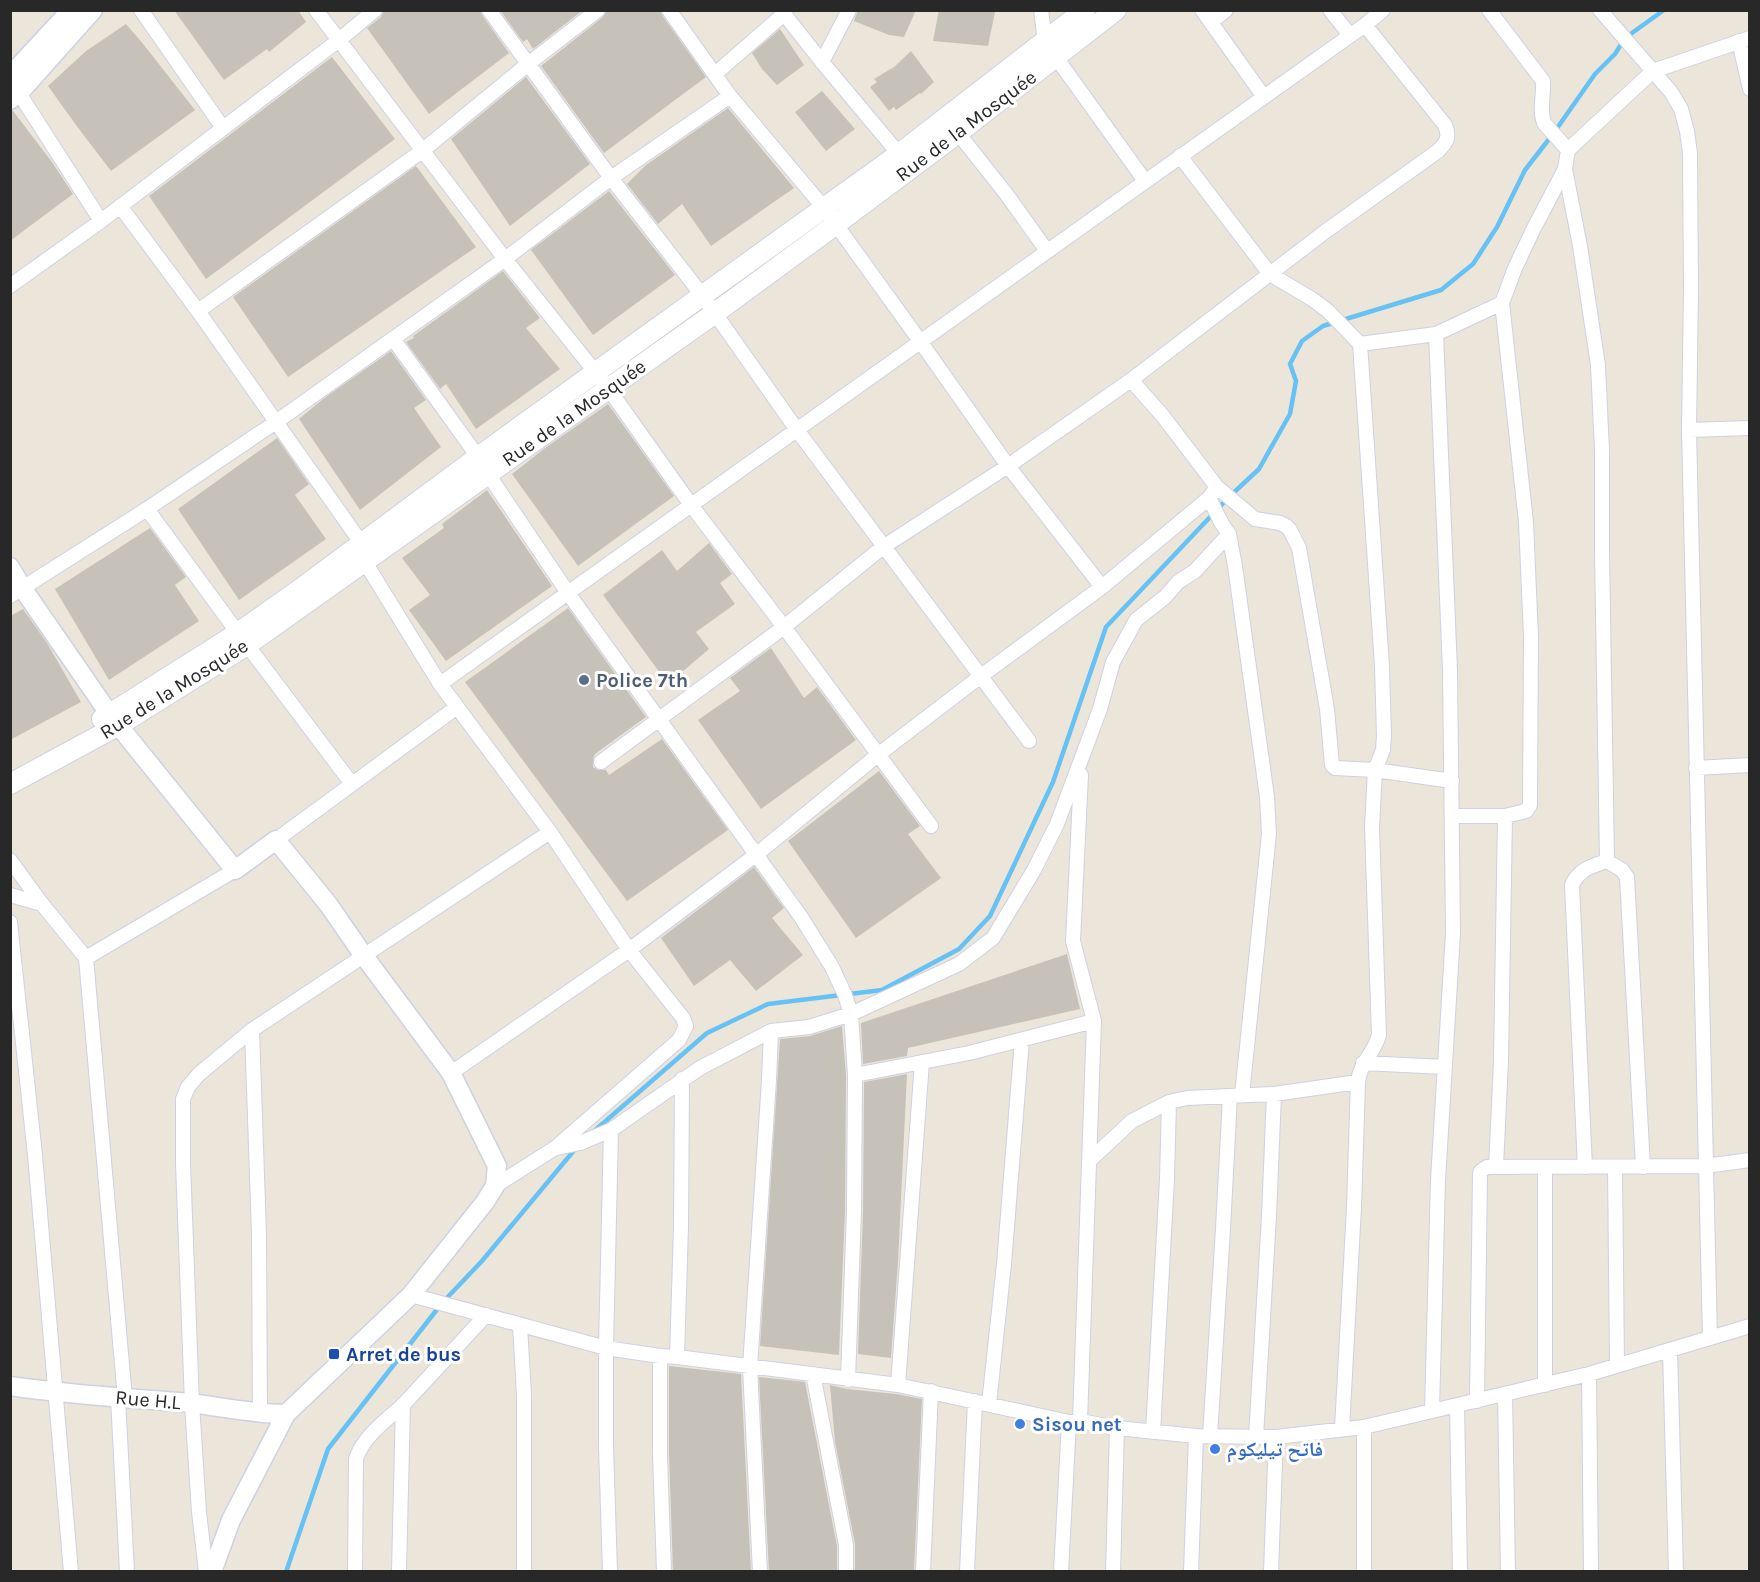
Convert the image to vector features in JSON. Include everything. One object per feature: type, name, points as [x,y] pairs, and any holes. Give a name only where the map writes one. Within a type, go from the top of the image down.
[{"type":"main road","points":[[603,381],[702,295],[898,154],[1050,50],[1086,10]]},
{"type":"main road","name":"Rue de la Mosquée","points":[[10,784],[242,639],[603,381],[715,313],[958,133],[1050,50],[1116,10]]},
{"type":"main road","points":[[10,770],[115,720]]},
{"type":"street","points":[[10,76],[71,10]]},
{"type":"street","points":[[93,10],[13,92],[101,221]]},
{"type":"street","points":[[141,10],[224,128]]},
{"type":"street","points":[[316,10],[505,259],[603,381],[691,505],[931,826]]},
{"type":"street","points":[[10,286],[224,128],[375,10]]},
{"type":"street","points":[[489,10],[611,178],[702,295],[883,547],[1029,741]]},
{"type":"street","points":[[198,311],[422,150],[598,10]]},
{"type":"street","points":[[669,10],[730,96],[824,208],[1008,466],[1102,587]]},
{"type":"street","points":[[822,62],[849,10]]},
{"type":"street","points":[[1041,10],[1050,50],[1145,181]]},
{"type":"street","points":[[1226,10],[1206,16],[1264,97]]},
{"type":"street","points":[[1330,10],[1350,35]]},
{"type":"street","points":[[441,684],[1383,10]]},
{"type":"street","points":[[1489,10],[1543,81],[1542,118],[1568,150]]},
{"type":"street","points":[[1600,10],[1671,92],[1681,110],[1690,154],[1689,430],[1710,1338]]},
{"type":"street","points":[[715,74],[783,12],[898,154]]},
{"type":"street","points":[[601,762],[784,627],[883,547],[1008,466],[1131,380],[1326,231],[1447,143],[1448,134],[1445,125],[1365,25]]},
{"type":"street","points":[[1452,816],[1505,816],[1526,811],[1530,805],[1531,637],[1526,522],[1502,303],[1515,268],[1565,169],[1568,150],[1653,71],[1744,40],[1749,89]]},
{"type":"street","points":[[17,593],[147,509],[394,340],[611,178],[730,96]]},
{"type":"street","points":[[958,133],[1047,251]]},
{"type":"street","points":[[1180,156],[1270,274],[1312,298],[1360,344],[1382,666],[1384,736],[1383,750],[1375,770],[1372,827],[1379,1035],[1377,1044],[1363,1063],[1358,1082],[1342,1429]]},
{"type":"street","points":[[1565,169],[1580,246],[1598,365],[1602,451],[1607,861]]},
{"type":"street","points":[[120,206],[198,311],[364,553],[441,684],[550,831],[629,950],[683,1018],[686,1026],[679,1040],[555,1148],[495,1186],[485,1202],[411,1295],[286,1414],[231,1520],[212,1572]]},
{"type":"street","points":[[1360,344],[1436,334],[1502,303]]},
{"type":"street","points":[[1432,1411],[1438,1180],[1453,933],[1450,670],[1436,334]]},
{"type":"street","points":[[394,340],[483,466],[567,593],[801,917],[832,967],[846,999],[851,1014],[855,1075],[854,1211],[848,1380]]},
{"type":"street","points":[[1131,380],[1162,415],[1213,492],[1222,524],[1229,534],[1267,797],[1269,834],[1236,1096],[1191,1572]]},
{"type":"street","points":[[1689,430],[1749,428]]},
{"type":"street","points":[[1213,492],[1255,519],[1280,523],[1290,530],[1299,548],[1327,709],[1331,763],[1335,768],[1375,770],[1452,781]]},
{"type":"street","points":[[451,1073],[629,950],[757,854],[879,754],[1102,587],[1213,492]]},
{"type":"street","points":[[147,509],[352,784]]},
{"type":"street","points":[[555,1148],[580,1143],[611,1130],[682,1079],[730,1051],[771,1031],[809,1027],[851,1014],[959,964],[993,938],[1053,834],[1100,709],[1113,662],[1136,620],[1165,597],[1178,582],[1195,571],[1229,534]]},
{"type":"street","points":[[10,567],[17,593],[235,870]]},
{"type":"street","points":[[86,958],[235,870],[457,707]]},
{"type":"street","points":[[1061,1572],[1075,1421],[1090,1160],[1094,1021],[1072,941],[1081,762]]},
{"type":"street","points":[[1696,768],[1749,765]]},
{"type":"street","points":[[1496,1167],[1502,1006],[1505,816]]},
{"type":"street","points":[[206,1572],[199,1512],[192,1404],[183,1163],[183,1099],[188,1087],[199,1074],[252,1030],[550,831]]},
{"type":"street","points":[[276,840],[328,904],[451,1073],[497,1166],[495,1186]]},
{"type":"street","points":[[10,860],[86,958],[122,1398],[127,1572]]},
{"type":"street","points":[[1585,1167],[1572,885],[1576,876],[1582,871],[1607,861],[1622,870],[1627,877],[1643,1167]]},
{"type":"street","points":[[10,896],[42,904]]},
{"type":"street","points":[[10,922],[34,1155],[71,1572]]},
{"type":"street","points":[[855,1075],[969,1053],[1094,1021]]},
{"type":"street","points":[[252,1030],[259,1234],[260,1414]]},
{"type":"street","points":[[760,1572],[750,1367],[771,1031]]},
{"type":"street","points":[[967,1572],[982,1402],[1004,1264],[1022,1040]]},
{"type":"street","points":[[898,1385],[922,1062]]},
{"type":"street","points":[[1363,1063],[1445,1067]]},
{"type":"street","points":[[677,1357],[682,1079]]},
{"type":"street","points":[[1090,1160],[1132,1121],[1169,1102],[1187,1098],[1274,1094],[1358,1082]]},
{"type":"street","points":[[1256,1437],[1269,1228],[1274,1094]]},
{"type":"street","points":[[1153,1432],[1169,1102]]},
{"type":"street","points":[[610,1572],[606,1348],[611,1130]]},
{"type":"street","points":[[1477,1401],[1480,1174],[1483,1169],[1496,1167],[1706,1166],[1749,1160]]},
{"type":"street","points":[[1545,1167],[1545,1385]]},
{"type":"street","points":[[1615,1167],[1617,1365]]},
{"type":"street","points":[[411,1295],[606,1348],[898,1385],[1075,1421],[1117,1428],[1203,1436],[1276,1437],[1364,1427],[1589,1374],[1749,1326]]},
{"type":"street","points":[[355,1572],[356,1459],[359,1451],[486,1315]]},
{"type":"street","points":[[520,1326],[524,1395],[524,1572]]},
{"type":"street","points":[[1670,1350],[1676,1572]]},
{"type":"street","points":[[660,1356],[660,1454],[664,1572]]},
{"type":"street","points":[[813,1374],[846,1545],[846,1572]]},
{"type":"street","points":[[1589,1374],[1591,1572]]},
{"type":"street","name":"Rue H.L","points":[[10,1386],[56,1393],[192,1404],[260,1414],[286,1414]]},
{"type":"street","points":[[923,1572],[931,1391]]},
{"type":"street","points":[[1505,1394],[1508,1572]]},
{"type":"street","points":[[399,1572],[403,1404]]},
{"type":"street","points":[[1456,1406],[1460,1572]]},
{"type":"street","points":[[1364,1427],[1364,1572]]},
{"type":"street","points":[[1113,1572],[1117,1428]]},
{"type":"street","points":[[1270,1572],[1276,1437]]},
{"type":"building","points":[[174,10],[298,10],[306,22],[269,52],[267,49],[224,80]]},
{"type":"building","points":[[384,10],[480,10],[509,53],[429,114],[367,28],[381,17]]},
{"type":"building","points":[[500,10],[583,10],[533,49],[527,39],[523,42]]},
{"type":"building","points":[[607,10],[660,10],[706,77],[604,153],[541,66],[603,17]]},
{"type":"building","points":[[858,10],[916,10],[904,37],[889,35],[854,21]]},
{"type":"building","points":[[939,10],[995,12],[988,46],[933,41]]},
{"type":"building","points":[[126,24],[195,110],[111,171],[48,86],[86,51]]},
{"type":"building","points":[[780,29],[804,65],[777,85],[762,69],[752,53]]},
{"type":"building","points":[[911,51],[934,82],[921,94],[896,110],[894,107],[889,111],[870,87],[877,82],[874,79],[894,67]]},
{"type":"building","points":[[332,57],[395,139],[206,279],[149,196]]},
{"type":"building","points":[[526,77],[590,164],[510,226],[451,139]]},
{"type":"building","points":[[822,91],[855,129],[826,151],[795,112]]},
{"type":"building","points":[[728,108],[794,188],[711,246],[682,204],[658,224],[627,184],[646,165]]},
{"type":"building","points":[[10,111],[13,111],[52,162],[73,194],[10,241]]},
{"type":"building","points":[[416,166],[476,247],[288,377],[233,297]]},
{"type":"building","points":[[609,191],[675,275],[593,335],[531,250]]},
{"type":"building","points":[[503,271],[540,318],[526,328],[560,369],[476,429],[446,384],[440,389],[406,342]]},
{"type":"building","points":[[391,351],[426,400],[414,408],[441,447],[360,510],[299,419],[323,399]]},
{"type":"building","points":[[608,404],[674,496],[578,566],[512,474]]},
{"type":"building","points":[[277,438],[309,484],[295,495],[326,539],[239,600],[178,509]]},
{"type":"building","points":[[487,490],[552,586],[446,661],[409,610],[430,595],[402,558],[444,528],[442,524]]},
{"type":"building","points":[[150,528],[186,577],[175,585],[199,621],[109,680],[55,589]]},
{"type":"building","points":[[709,543],[732,574],[720,583],[735,604],[696,632],[709,649],[668,684],[603,595],[662,550],[677,571]]},
{"type":"building","points":[[568,608],[646,717],[595,754],[593,767],[606,770],[609,775],[662,739],[728,830],[627,901],[465,682]]},
{"type":"building","points":[[23,609],[47,643],[81,702],[10,740],[10,616]]},
{"type":"building","points":[[771,648],[804,698],[817,687],[856,740],[761,809],[698,720],[740,691],[730,678]]},
{"type":"building","points":[[879,771],[920,826],[908,834],[941,878],[856,938],[788,841]]},
{"type":"building","points":[[754,867],[784,908],[772,918],[803,955],[756,991],[730,960],[694,986],[661,938]]},
{"type":"building","points":[[1067,954],[1080,1009],[908,1048],[907,1056],[863,1064],[861,1023]]},
{"type":"building","points":[[842,1026],[846,1075],[845,1211],[839,1355],[760,1346],[780,1039],[810,1036]]},
{"type":"building","points":[[907,1074],[891,1358],[858,1354],[863,1211],[864,1082]]},
{"type":"building","points":[[669,1366],[741,1374],[751,1572],[673,1572]]},
{"type":"building","points":[[759,1377],[805,1382],[837,1546],[837,1572],[769,1572]]},
{"type":"building","points":[[830,1385],[922,1399],[914,1572],[855,1572],[855,1544],[835,1442]]},
{"type":"waterway","points":[[593,1132],[707,1033],[768,1004],[882,990],[959,949],[990,916],[1053,782],[1106,627],[1229,497],[1259,469],[1290,414],[1296,381],[1290,364],[1302,341],[1323,326],[1441,290],[1473,264],[1497,227],[1525,170],[1595,74],[1615,54],[1625,38],[1664,10]]},
{"type":"waterway","points":[[286,1572],[328,1449],[442,1303],[482,1261],[576,1148]]},
{"type":"place","name":"Police 7th","points":[[584,680]]},
{"type":"place","name":"Arret de bus","points":[[334,1354]]},
{"type":"place","name":"Sisou net","points":[[1020,1424]]},
{"type":"place","name":"فاتح تيليكوم","points":[[1215,1449]]}]
